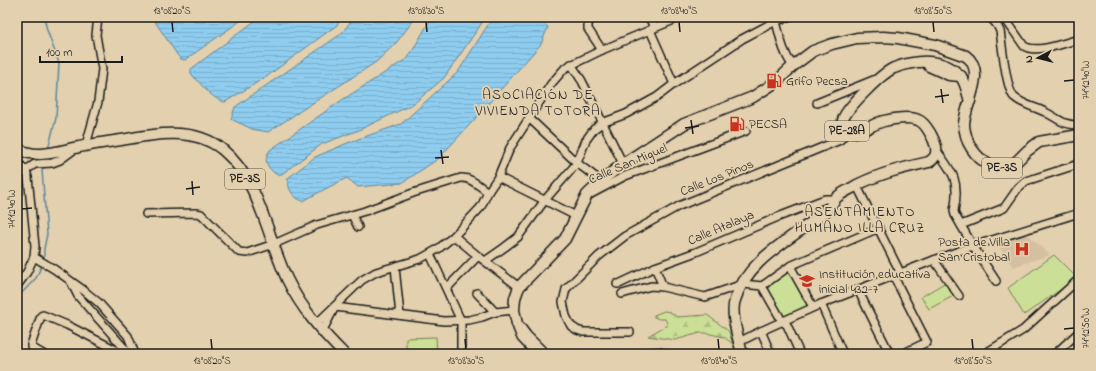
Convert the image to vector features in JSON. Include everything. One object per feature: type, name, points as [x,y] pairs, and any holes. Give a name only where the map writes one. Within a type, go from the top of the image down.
[{"type":"highway","points":[[544,354],[534,349],[517,324],[514,310],[515,298],[519,287],[565,239],[587,195],[601,181],[623,164],[684,124],[753,97],[776,82],[793,66],[813,51],[832,44],[857,38],[898,38],[960,53],[970,59],[961,76],[970,101]]},
{"type":"highway","name":"PE-3S","points":[[970,59],[975,75],[964,124],[966,136],[977,156],[1001,168],[1010,168],[1027,151],[1039,142],[1079,135]]},
{"type":"highway","name":"PE-28A","points":[[936,150],[936,145],[929,131],[923,123],[918,120],[901,119],[884,121],[854,133],[848,131],[843,126],[844,117],[861,96],[882,76],[893,69],[918,63],[936,62],[951,67],[961,76]]},
{"type":"highway","name":"PE-3S","points":[[17,148],[37,159],[82,146],[162,134],[186,134],[198,137],[221,149],[231,157],[239,167],[251,189],[263,214],[287,278],[295,294],[322,332],[344,354]]},
{"type":"highway","points":[[742,354],[734,313],[734,302],[742,284],[752,269],[827,210],[836,199],[857,186],[890,171],[929,162],[934,159],[936,150]]},
{"type":"street","points":[[17,176],[26,171],[37,159],[52,163],[60,160],[82,146],[98,102],[102,69],[96,35],[98,17]]},
{"type":"street","points":[[594,17],[588,23],[588,29],[602,50]]},
{"type":"street","points":[[648,17],[674,84]]},
{"type":"street","points":[[316,324],[362,280],[376,272],[420,259],[430,254],[454,236],[481,207],[488,192],[498,177],[510,148],[551,84],[565,68],[652,28],[681,17]]},
{"type":"street","points":[[485,261],[518,237],[545,200],[577,163],[586,140],[594,129],[602,123],[626,114],[657,97],[742,39],[776,19],[790,17]]},
{"type":"street","points":[[990,17],[998,25],[1000,31],[1006,71],[1012,94],[1015,98],[1028,106],[1044,112],[1064,124],[1079,125]]},
{"type":"street","points":[[1004,17],[1019,40],[1028,49],[1044,48],[1079,39]]},
{"type":"street","points":[[776,19],[783,49],[793,66]]},
{"type":"street","points":[[571,64],[582,81],[623,164]]},
{"type":"street","points":[[817,103],[882,76]]},
{"type":"street","points":[[529,118],[577,163],[601,181]]},
{"type":"street","name":"Calle San Miguel","points":[[587,195],[598,191],[625,176],[746,131]]},
{"type":"street","name":"Calle Los Pinos","points":[[630,332],[583,332],[571,326],[566,316],[563,302],[566,289],[599,256],[625,236],[679,206],[840,140],[848,131]]},
{"type":"street","points":[[936,150],[953,174],[956,185],[956,202],[954,211],[973,246],[996,281]]},
{"type":"street","points":[[17,160],[26,171],[28,177],[35,246],[34,258],[27,272],[17,286]]},
{"type":"street","points":[[961,225],[1004,208],[1018,188],[1026,181],[1079,164]]},
{"type":"street","points":[[498,177],[576,216]]},
{"type":"street","points":[[146,214],[201,214],[229,244],[242,253],[274,244],[317,225],[352,215],[413,193],[462,178],[470,180],[488,192]]},
{"type":"street","points":[[857,186],[879,228],[897,275],[927,342],[902,354]]},
{"type":"street","name":"Calle Atalaya","points":[[617,284],[778,217],[825,200],[836,199]]},
{"type":"street","points":[[739,342],[760,330],[813,307],[934,260],[973,246],[1079,213]]},
{"type":"street","points":[[352,215],[358,227]]},
{"type":"street","points":[[622,294],[651,286],[663,287],[705,297],[742,284],[762,286],[790,266],[879,228]]},
{"type":"street","points":[[454,236],[519,287]]},
{"type":"street","points":[[430,254],[461,321],[461,354]]},
{"type":"street","points":[[447,288],[478,256]]},
{"type":"street","points":[[34,258],[71,281],[99,303],[128,336],[135,354]]},
{"type":"street","points":[[934,260],[959,296]]},
{"type":"street","points":[[790,266],[813,307]]},
{"type":"street","points":[[395,267],[400,315]]},
{"type":"street","points":[[655,267],[663,287]]},
{"type":"street","points":[[984,354],[1023,330],[1079,279]]},
{"type":"street","points":[[71,281],[78,296],[128,354]]},
{"type":"street","points":[[762,286],[782,321],[787,325],[800,354]]},
{"type":"street","points":[[858,290],[890,354]]},
{"type":"street","points":[[477,293],[495,312]]},
{"type":"street","points":[[821,304],[843,354]]},
{"type":"street","points":[[335,307],[444,321],[461,321],[482,317],[495,312],[514,310]]},
{"type":"street","points":[[322,332],[335,307]]},
{"type":"street","points":[[43,354],[31,346],[41,316],[43,315],[67,325],[124,354]]},
{"type":"street","points":[[760,330],[771,354]]},
{"type":"street","points":[[1055,354],[1079,332]]},
{"type":"shaded area","name":"Posta de Villa San Cristobal","points":[[1026,233],[1050,255],[1013,267],[996,243]]},
{"type":"green space","points":[[1054,255],[1077,278],[1024,315],[1008,288]]},
{"type":"green space","points":[[787,270],[790,271],[809,305],[783,318],[766,287]]},
{"type":"green space","points":[[946,282],[955,295],[929,309],[921,297]]},
{"type":"green space","points":[[664,311],[670,312],[677,317],[707,315],[729,332],[733,344],[724,337],[706,333],[700,333],[675,340],[648,336],[667,325],[665,319],[654,317],[654,315]]},
{"type":"green space","points":[[436,337],[437,354],[406,354],[406,338]]},
{"type":"green space","points":[[660,347],[681,354],[641,354],[639,349]]},
{"type":"water","points":[[152,17],[246,17],[185,60],[178,56]]},
{"type":"water","points":[[260,17],[343,17],[337,25],[266,77],[225,102],[221,101],[208,92],[193,76],[191,69]]},
{"type":"water","points":[[354,17],[416,17],[396,43],[376,62],[268,132],[252,129],[231,119],[235,107],[341,34]]},
{"type":"water","points":[[432,17],[486,17],[444,78],[413,104],[359,130],[322,144],[279,176],[269,168],[266,157],[270,150],[342,100],[408,58]]},
{"type":"water","points":[[493,17],[538,17],[548,27],[541,44],[438,159],[402,183],[358,187],[347,178],[303,201],[296,198],[291,192],[288,178],[315,157],[350,142],[401,124],[458,72]]},
{"type":"waterway","points":[[44,17],[59,63],[56,118],[48,149]]},
{"type":"waterway","points":[[43,166],[42,170],[47,234],[44,259]]},
{"type":"waterway","points":[[17,298],[36,278],[42,265]]},
{"type":"place","name":"Grifo Pecsa","points":[[774,81]]},
{"type":"place","name":"PECSA","points":[[737,124]]},
{"type":"place","name":"Posta de Villa San Cristobal","points":[[1022,249]]},
{"type":"place","name":"Institución educativa inicial 432-7","points":[[807,281]]},
{"type":"district","name":"ASOCIACIÓN DE VIVIENDA TOTORA","points":[[538,104]]},
{"type":"district","name":"ASENTAMIENTO HUMANO ILLA CRUZ","points":[[860,220]]}]
